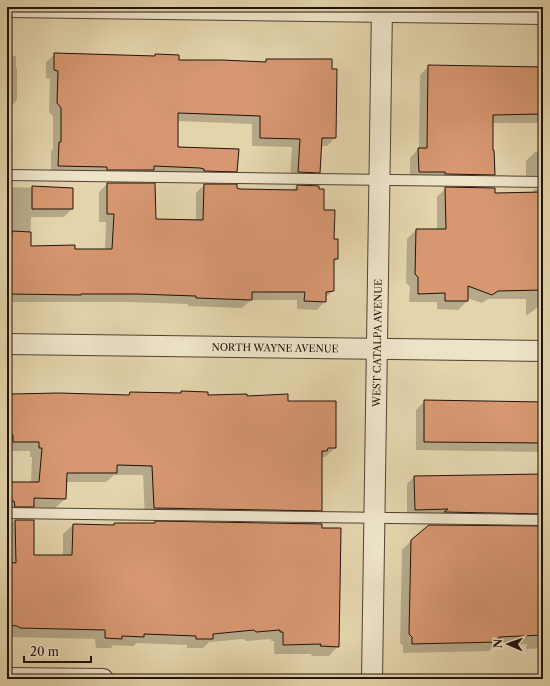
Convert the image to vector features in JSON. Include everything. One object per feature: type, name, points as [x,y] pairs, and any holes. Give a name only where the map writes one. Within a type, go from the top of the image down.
[{"type":"street","points":[[7,8],[382,9],[543,14]]},
{"type":"street","name":"WEST CATALPA AVENUE","points":[[372,679],[382,9]]},
{"type":"street","name":"NORTH WAYNE AVENUE","points":[[7,344],[543,351]]},
{"type":"street","points":[[7,678],[103,679]]},
{"type":"lane","points":[[7,175],[543,182]]},
{"type":"lane","points":[[7,513],[543,520]]},
{"type":"building","points":[[54,53],[155,56],[155,54],[179,55],[179,60],[266,62],[266,59],[332,59],[332,69],[337,69],[336,138],[322,138],[320,173],[298,172],[300,139],[260,138],[260,116],[178,113],[178,147],[239,149],[237,172],[204,171],[204,169],[200,168],[154,166],[154,170],[107,170],[107,167],[58,166],[59,142],[61,142],[61,108],[57,103],[58,71],[54,70]]},
{"type":"building","points":[[428,65],[543,67],[543,114],[493,115],[495,175],[419,172],[418,148],[427,148]]},
{"type":"building","points":[[107,183],[155,183],[156,219],[203,220],[204,184],[237,184],[237,188],[240,189],[297,190],[297,185],[319,186],[319,189],[324,189],[324,210],[335,210],[334,239],[338,239],[338,259],[334,259],[334,291],[326,292],[326,302],[304,301],[305,292],[252,292],[252,300],[137,294],[8,294],[7,249],[11,249],[12,231],[31,232],[31,246],[75,245],[75,249],[112,249],[114,214],[107,214]]},
{"type":"building","points":[[32,186],[73,188],[73,209],[32,209]]},
{"type":"building","points":[[445,187],[495,188],[495,193],[543,192],[543,290],[498,291],[492,295],[468,286],[468,301],[445,301],[445,293],[418,294],[418,277],[415,274],[416,229],[446,229]]},
{"type":"building","points":[[181,391],[208,392],[208,395],[247,394],[247,396],[288,394],[288,401],[336,401],[336,448],[328,448],[327,451],[322,451],[322,511],[154,508],[152,466],[117,465],[117,473],[67,473],[66,499],[34,498],[34,507],[15,507],[14,501],[7,501],[7,482],[39,482],[42,448],[39,448],[39,442],[13,442],[13,435],[10,435],[11,394],[59,393],[129,395],[130,392],[181,393]]},
{"type":"building","points":[[424,400],[543,402],[543,443],[424,442]]},
{"type":"building","points":[[543,474],[543,514],[444,512],[448,509],[415,510],[414,476]]},
{"type":"building","points":[[15,520],[34,520],[34,555],[72,555],[73,524],[114,525],[114,523],[155,523],[155,521],[322,524],[322,528],[341,528],[339,647],[320,646],[321,644],[283,645],[283,632],[280,632],[280,630],[256,632],[254,630],[213,634],[213,639],[196,639],[196,636],[144,634],[144,637],[122,636],[122,639],[105,638],[105,630],[20,628],[17,626],[7,625],[8,562],[16,563]]},
{"type":"building","points":[[429,525],[543,526],[543,635],[499,637],[499,642],[412,644],[412,637],[409,634],[411,540]]}]
